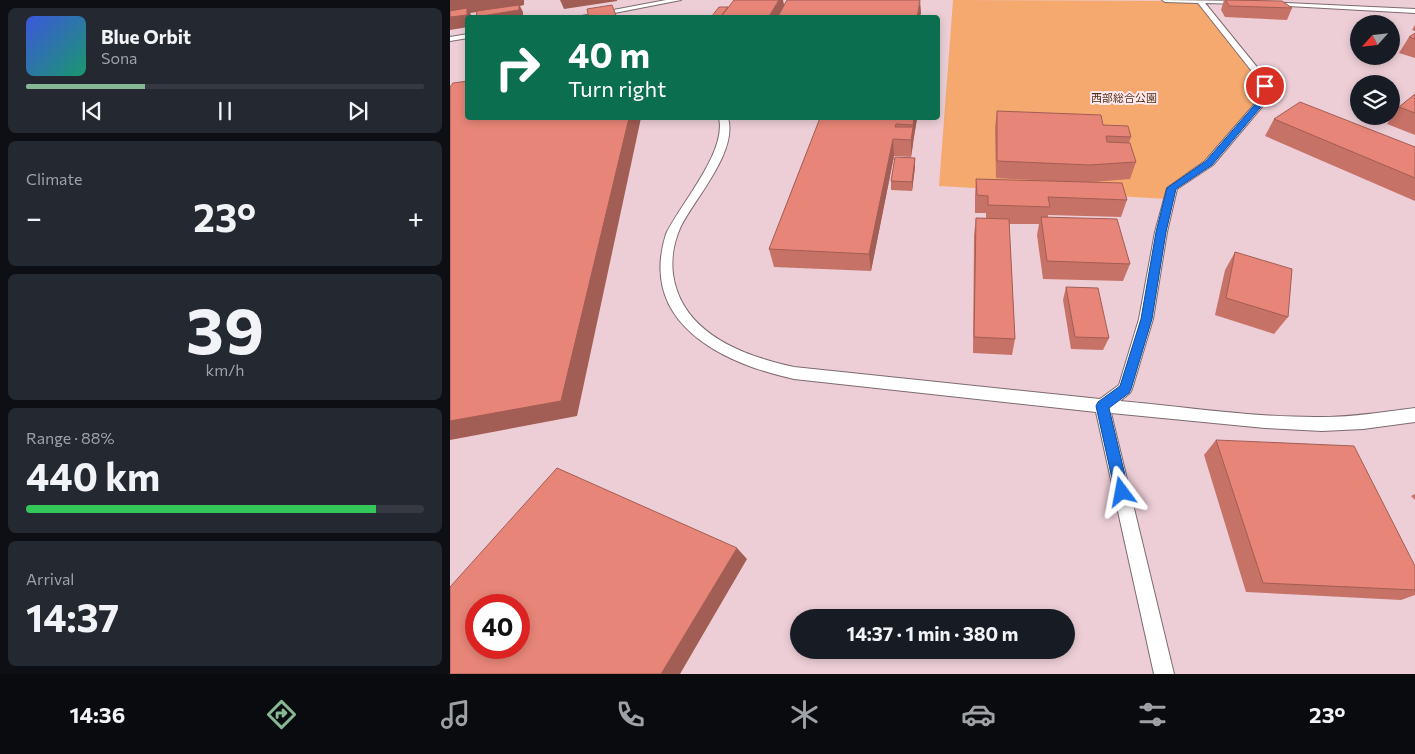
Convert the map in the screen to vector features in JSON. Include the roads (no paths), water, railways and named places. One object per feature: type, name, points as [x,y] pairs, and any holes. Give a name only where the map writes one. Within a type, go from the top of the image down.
[{"type":"street","points":[[588,15],[645,3],[678,0]]},
{"type":"street","points":[[1165,0],[1251,3]]},
{"type":"street","points":[[1102,406],[1125,389],[1146,319],[1161,232],[1172,188],[1209,163],[1263,100],[1266,91],[1262,79],[1200,1]]},
{"type":"street","points":[[645,3],[651,14]]},
{"type":"street","points":[[1260,3],[1415,11]]},
{"type":"street","points":[[450,39],[465,36]]},
{"type":"street","points":[[725,120],[726,124],[720,153],[672,234],[667,260],[667,282],[674,303],[682,316],[713,345],[761,367],[794,374],[1265,421],[1322,424],[1363,422],[1415,415]]},
{"type":"street","points":[[1102,406],[1164,674]]},
{"type":"park label","name":"西部総合公園","points":[[1124,98]]}]
